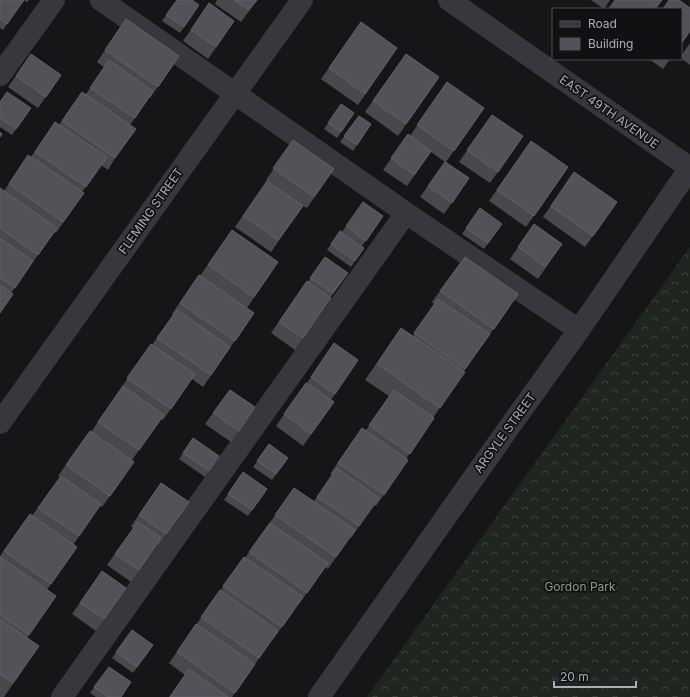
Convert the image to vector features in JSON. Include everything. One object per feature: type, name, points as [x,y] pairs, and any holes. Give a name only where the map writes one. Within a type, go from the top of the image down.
[{"type":"street","points":[[0,76],[54,0]]},
{"type":"street","points":[[101,0],[235,92],[406,213],[580,330]]},
{"type":"street","name":"FLEMING STREET","points":[[0,423],[302,0]]},
{"type":"street","name":"EAST 49TH AVENUE","points":[[449,0],[690,168]]},
{"type":"street","name":"ARGYLE STREET","points":[[318,697],[580,330],[690,168]]},
{"type":"street","points":[[62,697],[406,213]]},
{"type":"green space","name":"Gordon Park","points":[[690,247],[690,697],[367,697]]},
{"type":"building","points":[[0,0],[24,0],[7,24],[0,19]]},
{"type":"building","points":[[177,0],[192,0],[199,5],[184,27],[166,15]]},
{"type":"building","points":[[234,0],[257,0],[249,10]]},
{"type":"building","points":[[615,0],[662,0],[656,8],[610,8]]},
{"type":"building","points":[[669,0],[679,0],[690,8],[690,31],[682,43],[682,8],[664,8]]},
{"type":"building","points":[[209,3],[234,21],[216,47],[191,30]]},
{"type":"building","points":[[126,19],[179,56],[158,87],[105,50]]},
{"type":"building","points":[[361,22],[397,48],[365,94],[329,68]]},
{"type":"building","points":[[31,54],[61,75],[46,97],[16,76]]},
{"type":"building","points":[[406,54],[439,77],[406,124],[373,101]]},
{"type":"building","points":[[109,60],[153,91],[135,118],[90,88]]},
{"type":"building","points":[[447,82],[484,108],[454,151],[417,125]]},
{"type":"building","points":[[7,92],[31,108],[16,129],[0,118],[0,102]]},
{"type":"building","points":[[82,92],[136,129],[115,158],[62,121]]},
{"type":"building","points":[[341,104],[354,113],[341,132],[328,123]]},
{"type":"building","points":[[492,115],[523,136],[498,172],[467,150]]},
{"type":"building","points":[[359,116],[371,124],[357,145],[344,136]]},
{"type":"building","points":[[55,122],[107,157],[86,187],[35,152]]},
{"type":"building","points":[[408,134],[431,151],[414,175],[391,158]]},
{"type":"building","points":[[293,140],[334,169],[314,197],[273,168]]},
{"type":"building","points":[[531,141],[568,167],[534,216],[497,190]]},
{"type":"building","points":[[28,155],[84,193],[63,222],[9,184]]},
{"type":"building","points":[[445,162],[469,178],[452,203],[428,186]]},
{"type":"building","points":[[574,172],[617,202],[593,236],[551,206]]},
{"type":"building","points":[[267,181],[303,206],[278,240],[243,216]]},
{"type":"building","points":[[0,188],[57,228],[38,255],[0,228]]},
{"type":"building","points":[[363,202],[383,216],[366,241],[346,226]]},
{"type":"building","points":[[480,208],[502,224],[488,243],[466,228]]},
{"type":"building","points":[[534,224],[562,244],[545,267],[518,247]]},
{"type":"building","points":[[232,230],[278,262],[254,297],[208,265]]},
{"type":"building","points":[[340,231],[364,248],[355,261],[331,244]]},
{"type":"building","points":[[0,238],[33,261],[15,288],[0,278]]},
{"type":"building","points":[[325,257],[348,273],[333,293],[310,278]]},
{"type":"building","points":[[465,257],[518,294],[494,329],[440,291]]},
{"type":"building","points":[[199,275],[254,313],[235,341],[180,303]]},
{"type":"building","points":[[307,281],[331,298],[303,338],[279,322]]},
{"type":"building","points":[[0,285],[13,294],[0,313]]},
{"type":"building","points":[[438,299],[490,334],[465,369],[414,333]]},
{"type":"building","points":[[177,310],[230,347],[211,375],[157,338]]},
{"type":"building","points":[[401,328],[465,372],[440,408],[377,364]]},
{"type":"building","points":[[334,343],[358,360],[335,394],[311,377]]},
{"type":"building","points":[[151,344],[195,374],[171,409],[127,378]]},
{"type":"building","points":[[306,383],[334,402],[311,434],[284,414]]},
{"type":"building","points":[[123,386],[164,415],[139,450],[98,422]]},
{"type":"building","points":[[230,390],[255,407],[239,431],[213,413]]},
{"type":"building","points":[[394,390],[434,418],[410,454],[369,425]]},
{"type":"building","points":[[362,428],[408,460],[384,495],[338,463]]},
{"type":"building","points":[[90,431],[134,462],[110,496],[66,465]]},
{"type":"building","points":[[193,438],[219,456],[209,471],[183,453]]},
{"type":"building","points":[[269,444],[288,458],[276,474],[257,461]]},
{"type":"building","points":[[337,468],[379,498],[359,526],[317,497]]},
{"type":"building","points":[[243,472],[267,489],[252,510],[228,494]]},
{"type":"building","points":[[61,476],[101,504],[79,536],[38,508]]},
{"type":"building","points":[[161,483],[189,502],[166,534],[139,515]]},
{"type":"building","points":[[294,488],[355,530],[336,557],[275,515]]},
{"type":"building","points":[[30,514],[77,547],[51,584],[4,551]]},
{"type":"building","points":[[138,522],[161,538],[139,570],[115,554]]},
{"type":"building","points":[[270,523],[328,563],[307,593],[249,552]]},
{"type":"building","points":[[0,557],[56,596],[29,635],[0,615]]},
{"type":"building","points":[[244,557],[303,597],[282,627],[223,586]]},
{"type":"building","points":[[102,571],[126,588],[104,619],[80,603]]},
{"type":"building","points":[[220,590],[278,631],[259,658],[201,617]]},
{"type":"building","points":[[0,619],[39,646],[13,683],[0,674]]},
{"type":"building","points":[[196,624],[255,664],[235,693],[177,652]]},
{"type":"building","points":[[132,630],[153,645],[137,667],[116,652]]},
{"type":"building","points":[[109,667],[131,682],[121,697],[108,697],[94,687]]},
{"type":"building","points":[[189,669],[228,697],[170,697]]}]
